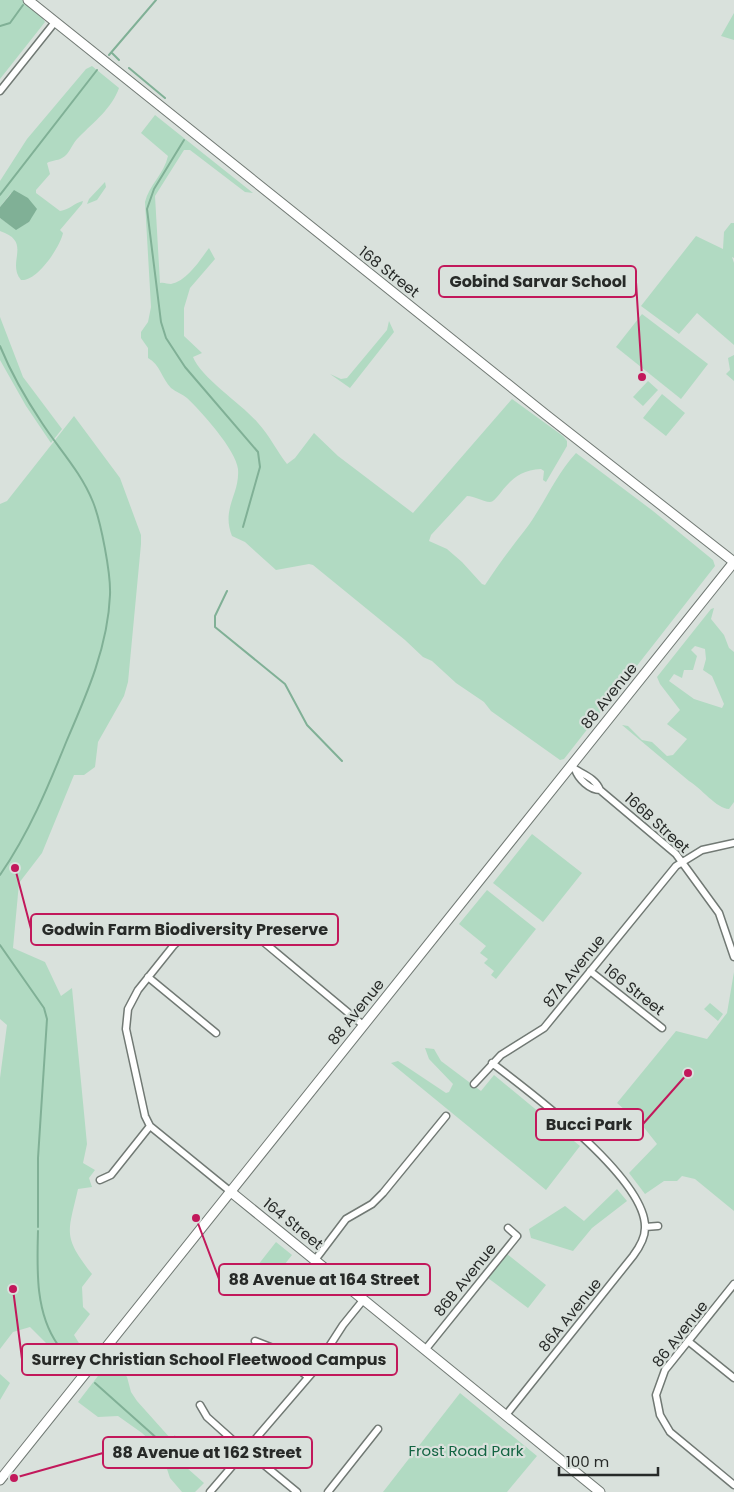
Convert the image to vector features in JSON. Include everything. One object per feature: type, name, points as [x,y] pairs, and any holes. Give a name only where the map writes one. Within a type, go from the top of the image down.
[{"type":"main road","name":"168 Street","points":[[28,0],[544,414],[734,562]]},
{"type":"main road","name":"88 Avenue","points":[[0,1480],[363,1025],[575,769],[734,562]]},
{"type":"main road","name":"164 Street","points":[[231,1192],[600,1492]]},
{"type":"street","points":[[0,91],[55,22]]},
{"type":"street","name":"166B Street","points":[[575,769],[598,784],[600,790],[660,838],[682,861],[719,913],[734,957]]},
{"type":"street","name":"87A Avenue","points":[[474,1084],[492,1063],[508,1050],[544,1028],[667,875],[682,861],[706,848],[734,843]]},
{"type":"street","points":[[216,1033],[148,977],[187,933],[201,926],[232,924],[254,934],[363,1025]]},
{"type":"street","name":"166 Street","points":[[590,971],[662,1028]]},
{"type":"street","name":"164 Street","points":[[148,977],[134,996],[127,1016],[126,1030],[142,1107],[150,1126],[231,1192]]},
{"type":"street","points":[[492,1063],[595,1147],[635,1197],[643,1214],[645,1226],[658,1226]]},
{"type":"street","points":[[315,1260],[346,1218],[370,1205],[384,1193],[446,1116]]},
{"type":"street","points":[[100,1180],[111,1174],[150,1126]]},
{"type":"street","name":"86A Avenue","points":[[506,1415],[634,1256],[645,1226]]},
{"type":"street","name":"86B Avenue","points":[[425,1350],[517,1236],[508,1228]]},
{"type":"street","name":"86 Avenue","points":[[734,1284],[663,1374],[658,1387],[657,1403],[661,1418],[670,1432],[734,1485]]},
{"type":"street","points":[[210,1492],[308,1377],[344,1323],[364,1299]]},
{"type":"street","points":[[255,1341],[273,1348],[308,1377]]},
{"type":"street","points":[[688,1341],[734,1378]]},
{"type":"street","points":[[200,1405],[206,1418],[297,1492]]},
{"type":"street","points":[[328,1492],[378,1429]]},
{"type":"green space","points":[[0,0],[22,0],[42,17],[45,22],[0,79]]},
{"type":"green space","points":[[734,13],[734,40],[721,36]]},
{"type":"green space","points":[[92,66],[119,88],[116,95],[107,108],[77,139],[65,156],[47,163],[50,174],[36,190],[36,193],[60,211],[83,201],[60,230],[63,233],[53,255],[41,270],[27,279],[21,280],[17,273],[17,247],[15,241],[0,231],[0,218],[16,229],[29,222],[11,193],[0,207],[0,181],[27,139],[86,69]]},
{"type":"green space","points":[[155,115],[253,193],[245,192],[190,150],[184,150],[155,196],[160,283],[171,284],[182,279],[193,269],[209,248],[215,259],[190,288],[184,308],[184,336],[202,353],[193,357],[204,374],[258,423],[287,464],[295,458],[314,433],[338,456],[413,513],[512,399],[563,436],[567,441],[567,446],[546,482],[543,480],[544,471],[541,469],[529,471],[520,474],[490,502],[467,496],[431,535],[429,541],[447,549],[482,584],[485,585],[525,530],[562,471],[576,453],[653,511],[713,560],[715,566],[564,759],[560,760],[491,711],[484,702],[456,683],[432,661],[423,657],[313,565],[309,564],[276,570],[245,542],[232,536],[229,517],[238,478],[236,461],[225,442],[201,412],[187,398],[168,384],[155,364],[148,358],[148,348],[141,338],[141,332],[148,322],[151,307],[145,202],[168,156],[141,133]]},
{"type":"green space","points":[[105,182],[106,187],[97,200],[87,204],[89,199]]},
{"type":"green space","points":[[731,223],[734,223],[734,258],[732,257],[734,263],[734,345],[697,313],[679,334],[641,306],[696,236],[723,249],[724,232]]},
{"type":"green space","points":[[642,314],[708,364],[681,399],[616,347]]},
{"type":"green space","points":[[0,317],[23,377],[62,429],[51,443],[26,406],[0,360]]},
{"type":"green space","points":[[389,321],[394,332],[350,388],[330,374],[341,379],[347,378],[387,330]]},
{"type":"green space","points":[[734,355],[734,381],[726,374],[730,370],[728,358]]},
{"type":"green space","points":[[648,381],[658,390],[643,406],[633,397]]},
{"type":"green space","points":[[662,394],[685,413],[666,436],[643,418]]},
{"type":"green space","points":[[74,416],[120,478],[141,535],[128,682],[124,696],[98,742],[95,767],[84,775],[74,775],[42,853],[19,883],[13,948],[45,962],[61,996],[72,988],[87,1144],[83,1163],[95,1170],[89,1178],[92,1187],[78,1189],[70,1225],[70,1234],[76,1251],[92,1274],[82,1287],[83,1307],[90,1314],[74,1335],[88,1358],[76,1373],[30,1327],[13,1332],[0,1349],[0,1078],[7,1025],[0,1019],[0,504],[7,501]]},
{"type":"green space","points":[[714,608],[711,619],[724,635],[729,648],[734,652],[734,802],[729,809],[719,806],[622,725],[628,726],[642,740],[652,742],[667,756],[673,755],[687,739],[667,724],[680,710],[660,684],[657,677],[711,609]],"holes":[[[695,646],[705,649],[706,659],[703,670],[712,676],[724,704],[722,708],[694,699],[669,681],[674,674],[682,678],[684,670],[693,670],[697,656],[691,650]]]},
{"type":"green space","points":[[532,834],[582,873],[543,922],[493,883]]},
{"type":"green space","points":[[487,890],[536,929],[496,979],[491,975],[494,971],[484,963],[488,959],[480,953],[486,946],[459,924]]},
{"type":"green space","points":[[734,972],[734,1211],[695,1179],[682,1176],[677,1181],[664,1181],[645,1194],[629,1173],[657,1144],[642,1125],[617,1103],[676,1031],[707,1039],[727,1013]]},
{"type":"green space","points":[[710,1003],[723,1014],[718,1021],[704,1009]]},
{"type":"green space","points":[[425,1048],[434,1049],[441,1061],[481,1091],[494,1075],[580,1146],[546,1190],[391,1063],[398,1061],[446,1093],[449,1092],[453,1084],[429,1059]]},
{"type":"green space","points":[[617,1189],[627,1201],[592,1228],[573,1251],[531,1238],[529,1229],[565,1206],[584,1221]]},
{"type":"green space","points":[[276,1242],[292,1255],[270,1283],[254,1270]]},
{"type":"green space","points":[[507,1254],[546,1285],[528,1308],[488,1278]]},
{"type":"green space","points":[[111,1359],[127,1377],[131,1392],[137,1401],[171,1439],[175,1435],[187,1468],[204,1483],[195,1492],[182,1492],[170,1478],[161,1451],[142,1433],[118,1416],[98,1417],[78,1402]]},
{"type":"green space","points":[[0,1374],[10,1383],[0,1400]]},
{"type":"green space","name":"Frost Road Park","points":[[460,1393],[537,1456],[507,1492],[383,1492]]},
{"type":"shaded area","points":[[14,190],[28,198],[37,209],[29,222],[16,230],[0,218],[0,207]]},
{"type":"waterway","points":[[109,55],[156,0]]},
{"type":"waterway","points":[[0,26],[10,23],[23,5]]},
{"type":"waterway","points":[[112,53],[119,60]]},
{"type":"waterway","points":[[129,68],[165,98]]},
{"type":"waterway","points":[[0,195],[97,70]]},
{"type":"waterway","points":[[184,140],[154,189],[147,209],[161,322],[166,338],[185,367],[258,452],[260,467],[243,527]]},
{"type":"waterway","points":[[0,346],[25,395],[88,491],[99,522],[105,548],[110,586],[105,633],[89,687],[37,809],[20,843],[0,875]]},
{"type":"waterway","points":[[227,591],[215,616],[215,627],[285,684],[307,725],[342,761]]},
{"type":"waterway","points":[[0,945],[44,1008],[47,1019],[38,1158],[38,1227]]},
{"type":"waterway","points":[[38,1231],[39,1290],[45,1319],[58,1345],[77,1366]]},
{"type":"waterway","points":[[95,1383],[160,1441]]},
{"type":"place","name":"Gobind Sarvar School","points":[[642,377]]},
{"type":"place","name":"Godwin Farm Biodiversity Preserve","points":[[15,868]]},
{"type":"place","name":"Bucci Park","points":[[688,1073]]},
{"type":"place","name":"88 Avenue at 164 Street","points":[[196,1218]]},
{"type":"place","name":"Surrey Christian School Fleetwood Campus","points":[[13,1289]]},
{"type":"place","name":"88 Avenue at 162 Street","points":[[14,1478]]}]
